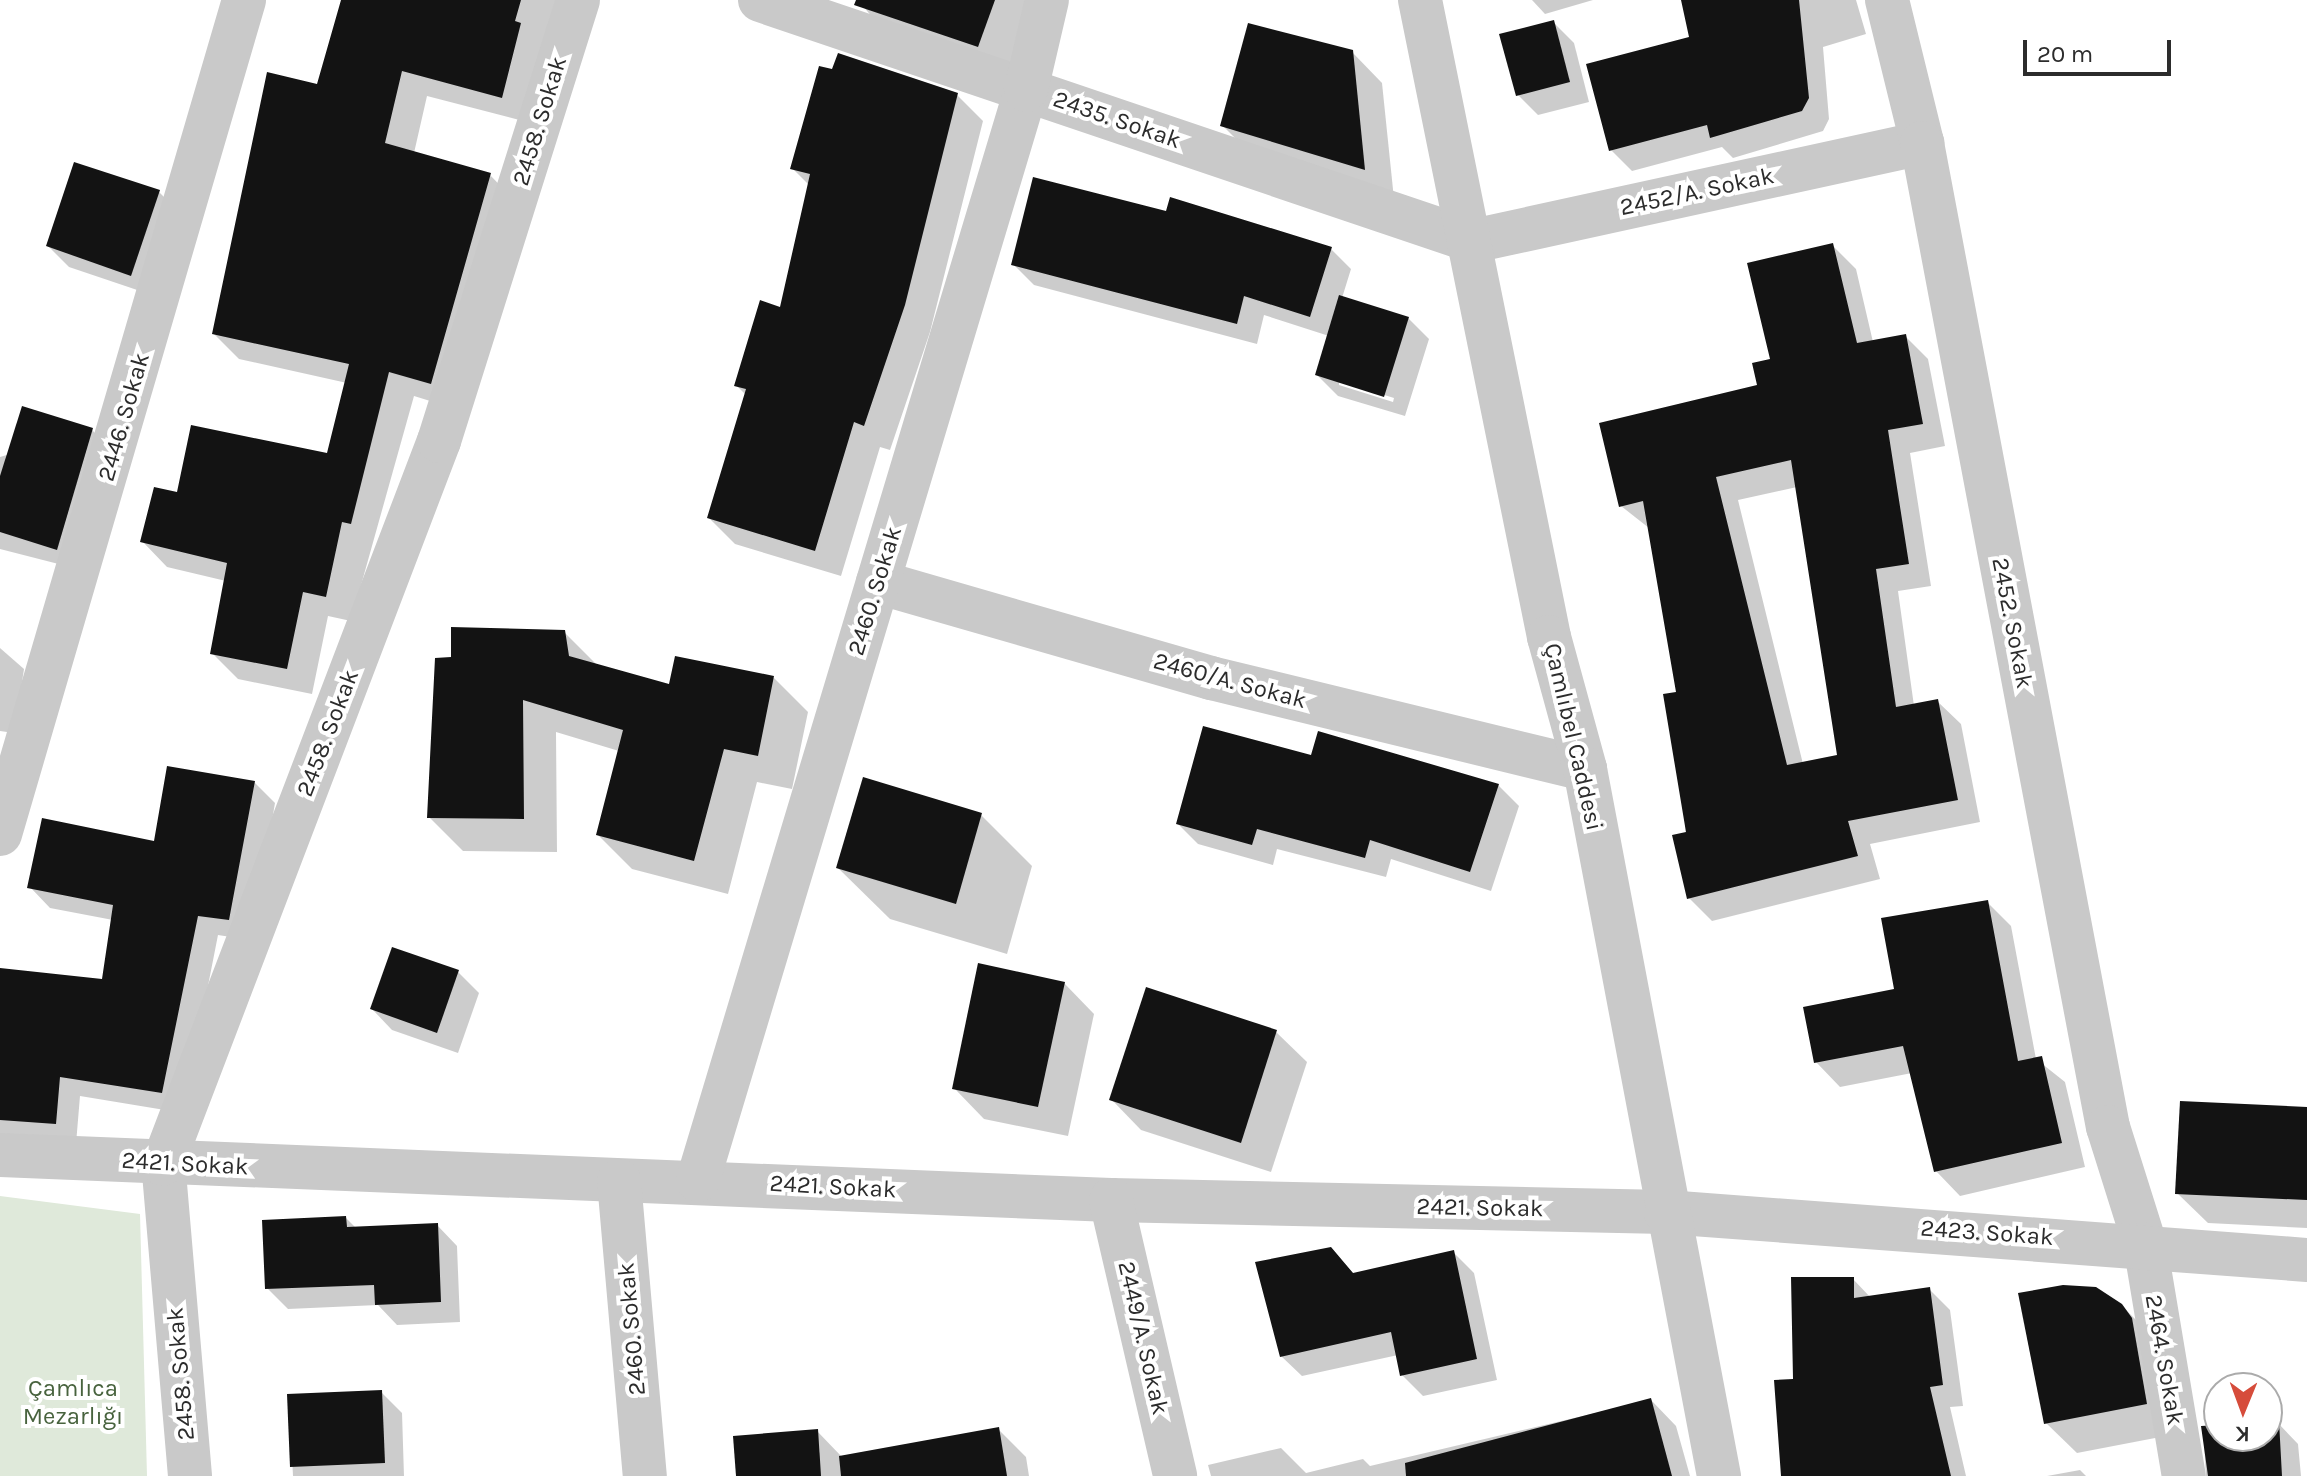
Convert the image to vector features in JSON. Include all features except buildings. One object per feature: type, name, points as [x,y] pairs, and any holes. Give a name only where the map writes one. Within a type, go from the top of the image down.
[{"type":"street","name":"2446. Sokak","points":[[0,834],[244,0]]},
{"type":"street","name":"2458. Sokak","points":[[190,1476],[163,1164],[439,441],[578,0]]},
{"type":"street","name":"2435. Sokak","points":[[760,0],[1473,241]]},
{"type":"street","name":"2460. Sokak","points":[[698,1180],[1026,90],[1047,0]]},
{"type":"street","name":"Çamlıbel Caddesi","points":[[1420,0],[1473,241],[1549,637],[1585,769],[1666,1212],[1719,1476]]},
{"type":"street","name":"2452. Sokak","points":[[1887,0],[1922,143],[2108,1127],[2145,1244]]},
{"type":"street","name":"2452/A. Sokak","points":[[1473,241],[1922,143]]},
{"type":"street","name":"2460/A. Sokak","points":[[878,582],[1211,678],[1585,769]]},
{"type":"street","name":"2421. Sokak","points":[[0,1155],[619,1181],[698,1180],[1111,1200],[1666,1212]]},
{"type":"street","name":"2460. Sokak","points":[[619,1181],[645,1476]]},
{"type":"street","name":"2449/A. Sokak","points":[[1111,1200],[1175,1476]]},
{"type":"street","name":"2423. Sokak","points":[[1666,1212],[2145,1244],[2307,1260]]},
{"type":"street","name":"2464. Sokak","points":[[2145,1244],[2184,1476]]},
{"type":"green space","name":"Çamlıca Mezarlığı","points":[[0,1196],[140,1214],[147,1476],[0,1476]]}]
